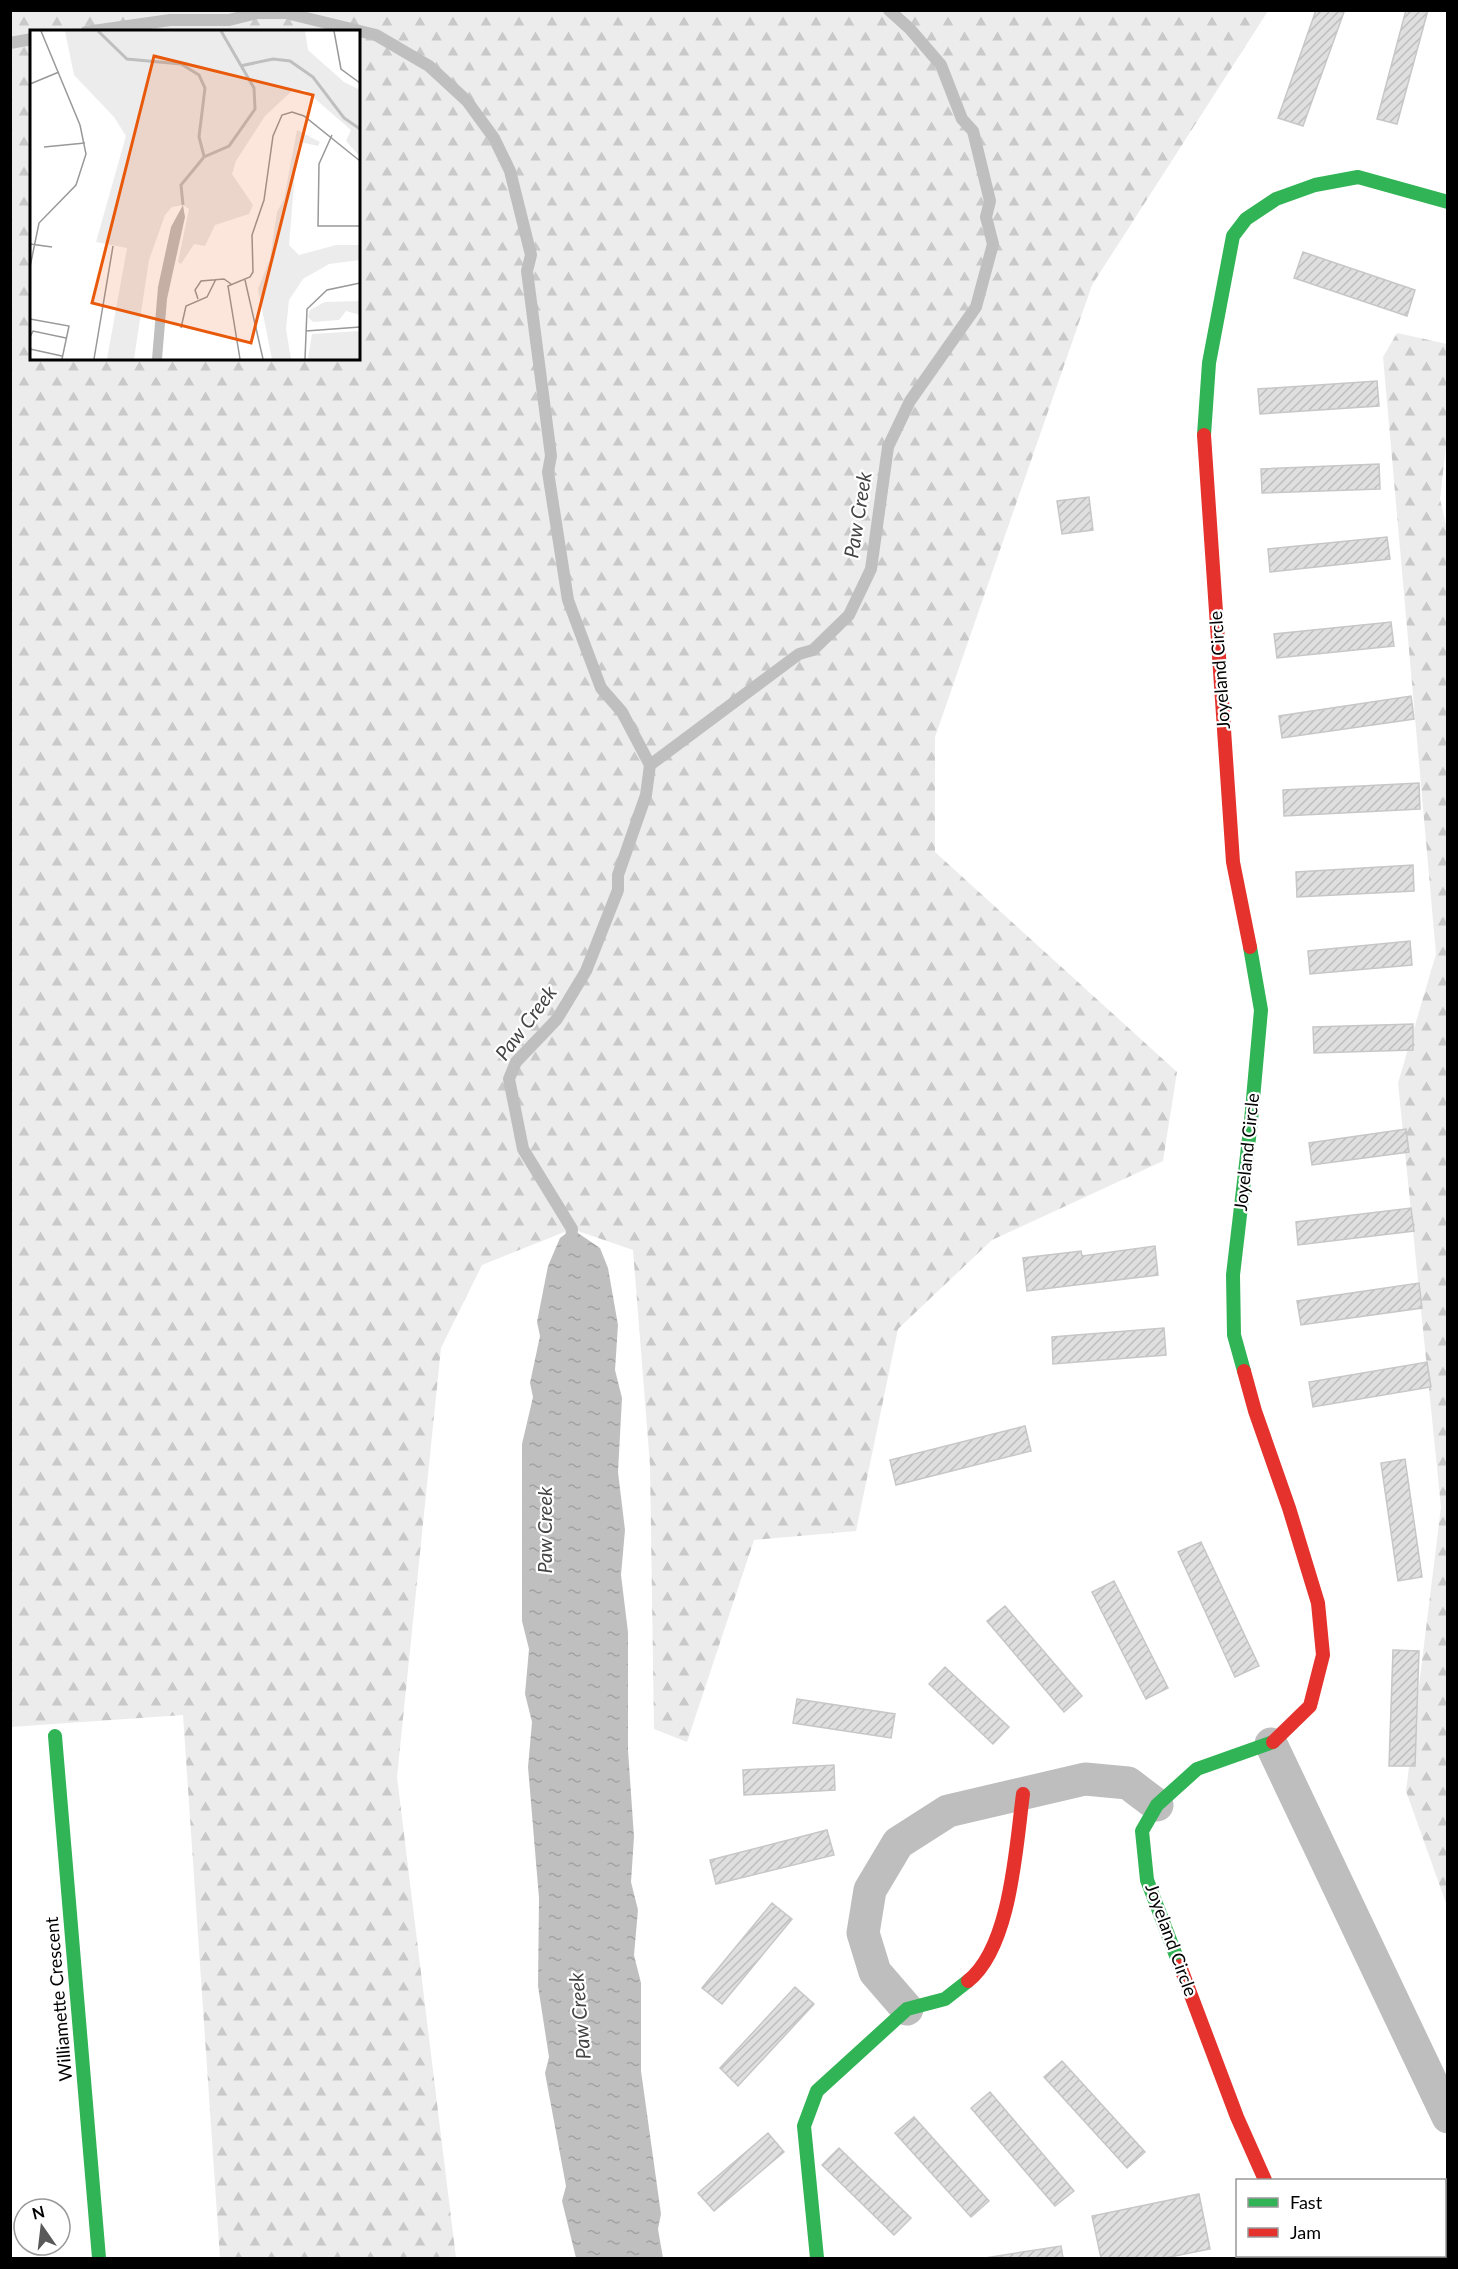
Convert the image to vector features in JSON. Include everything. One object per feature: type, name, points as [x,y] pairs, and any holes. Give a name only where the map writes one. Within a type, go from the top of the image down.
[{"type":"street","name":"Joyeland Circle","points":[[1264,2179],[1237,2117],[1147,1880],[1142,1831],[1157,1804],[1197,1769],[1270,1744],[1310,1706],[1323,1655],[1318,1603],[1289,1508],[1255,1411],[1234,1335],[1233,1275],[1261,1010],[1233,862],[1204,434],[1209,363],[1233,236],[1246,219],[1253,214],[1276,199],[1315,185],[1358,177],[1448,202]]},
{"type":"street","name":"Williamette Crescent","points":[[55,1736],[99,2259]]},
{"type":"street","points":[[1270,1744],[1448,2116]]},
{"type":"street","points":[[907,2009],[875,1972],[863,1933],[870,1890],[898,1843],[948,1811],[1085,1779],[1128,1783],[1157,1804]]},
{"type":"street","points":[[817,2259],[804,2126],[817,2091],[907,2009],[945,1999],[978,1973],[1001,1928],[1013,1869],[1023,1794]]},
{"type":"green space","points":[[11,11],[1268,11],[1092,285],[935,737],[935,852],[1177,1072],[1163,1161],[992,1240],[898,1329],[856,1531],[754,1540],[687,1742],[654,1729],[650,1465],[633,1250],[572,1229],[482,1265],[441,1348],[397,1777],[456,2258],[220,2258],[183,1715],[11,1727]]},
{"type":"green space","points":[[1397,333],[1447,344],[1448,429],[1440,499],[1448,533],[1447,1906],[1406,1791],[1441,1507],[1398,1083],[1436,954],[1383,357]]},
{"type":"water","points":[[572,1229],[600,1248],[608,1268],[618,1325],[615,1370],[622,1398],[618,1472],[625,1530],[621,1575],[628,1632],[628,1750],[634,1837],[631,1882],[638,1910],[634,1955],[641,1983],[641,2071],[661,2214],[658,2229],[663,2258],[576,2258],[562,2201],[566,2186],[545,2073],[549,2057],[538,1986],[539,1898],[528,1767],[532,1722],[525,1694],[529,1649],[522,1621],[522,1444],[533,1397],[530,1383],[540,1336],[537,1322],[548,1266],[560,1238]]},
{"type":"building","points":[[1316,10],[1344,12],[1303,126],[1278,118]]},
{"type":"building","points":[[1406,10],[1428,10],[1397,124],[1377,119]]},
{"type":"building","points":[[1303,252],[1415,290],[1407,316],[1294,278]]},
{"type":"building","points":[[1377,381],[1379,406],[1260,414],[1258,389]]},
{"type":"building","points":[[1379,464],[1380,489],[1262,493],[1261,469]]},
{"type":"building","points":[[1089,497],[1093,530],[1062,534],[1057,501]]},
{"type":"building","points":[[1387,537],[1390,559],[1270,572],[1268,549]]},
{"type":"building","points":[[1391,622],[1394,646],[1277,658],[1274,634]]},
{"type":"building","points":[[1411,696],[1414,719],[1282,738],[1279,716]]},
{"type":"building","points":[[1419,783],[1420,809],[1284,816],[1283,790]]},
{"type":"building","points":[[1413,865],[1414,891],[1297,897],[1296,872]]},
{"type":"building","points":[[1410,941],[1412,965],[1310,974],[1308,951]]},
{"type":"building","points":[[1413,1024],[1413,1050],[1314,1053],[1313,1027]]},
{"type":"building","points":[[1406,1129],[1409,1152],[1312,1165],[1309,1143]]},
{"type":"building","points":[[1411,1208],[1414,1231],[1298,1245],[1296,1222]]},
{"type":"building","points":[[1155,1246],[1158,1275],[1027,1291],[1023,1258],[1081,1251],[1082,1256]]},
{"type":"building","points":[[1419,1283],[1422,1308],[1301,1325],[1297,1301]]},
{"type":"building","points":[[1164,1328],[1166,1355],[1053,1364],[1052,1337]]},
{"type":"building","points":[[1427,1362],[1431,1387],[1313,1407],[1309,1382]]},
{"type":"building","points":[[1025,1426],[1031,1451],[896,1485],[890,1460]]},
{"type":"building","points":[[1405,1459],[1422,1577],[1398,1581],[1381,1463]]},
{"type":"building","points":[[1201,1542],[1259,1666],[1235,1677],[1178,1552]]},
{"type":"building","points":[[1114,1581],[1168,1688],[1146,1699],[1092,1592]]},
{"type":"building","points":[[1005,1606],[1082,1696],[1064,1712],[987,1621]]},
{"type":"building","points":[[1393,1650],[1419,1651],[1415,1766],[1389,1766]]},
{"type":"building","points":[[945,1667],[1009,1727],[993,1744],[929,1684]]},
{"type":"building","points":[[797,1699],[895,1714],[891,1738],[793,1723]]},
{"type":"building","points":[[834,1765],[835,1790],[744,1795],[743,1770]]},
{"type":"building","points":[[827,1830],[834,1855],[716,1884],[710,1860]]},
{"type":"building","points":[[772,1903],[792,1919],[722,2004],[702,1988]]},
{"type":"building","points":[[795,1987],[814,2004],[738,2086],[720,2068]]},
{"type":"building","points":[[1062,2061],[1145,2152],[1127,2168],[1044,2077]]},
{"type":"building","points":[[990,2092],[1074,2191],[1055,2206],[971,2108]]},
{"type":"building","points":[[914,2117],[989,2201],[971,2217],[895,2133]]},
{"type":"building","points":[[768,2133],[784,2152],[714,2211],[698,2193]]},
{"type":"building","points":[[839,2148],[911,2218],[894,2235],[822,2165]]},
{"type":"building","points":[[1199,2194],[1210,2249],[1165,2258],[1101,2258],[1092,2216]]},
{"type":"building","points":[[1061,2246],[1063,2258],[985,2258]]},
{"type":"waterway","name":"Paw Creek","points":[[571,1243],[572,1229],[523,1149],[509,1079],[516,1062],[557,1019],[586,971],[618,890],[618,875],[646,795],[650,765],[799,654],[813,650],[849,615],[871,569],[888,447],[910,401],[976,307],[993,244],[986,217],[990,201],[973,131],[962,119],[941,65],[910,29],[889,10]]},
{"type":"waterway","points":[[100,30],[170,20],[229,20],[257,13],[286,13],[356,30]]},
{"type":"waterway","points":[[360,31],[376,35],[429,66],[467,101],[494,138],[510,171],[531,255],[527,271],[551,456],[548,472],[568,600],[601,688],[622,712],[650,765]]},
{"type":"waterway","points":[[10,43],[30,39]]},
{"type":"traffic: fast","points":[[1204,435],[1209,363],[1233,236],[1246,219],[1276,199],[1315,185],[1358,177],[1448,202]]},
{"type":"traffic: fast","points":[[1244,1371],[1234,1335],[1233,1275],[1261,1010],[1250,947]]},
{"type":"traffic: fast","points":[[55,1736],[99,2258]]},
{"type":"traffic: fast","points":[[1180,1966],[1147,1880],[1142,1831],[1157,1805],[1197,1769],[1273,1742]]},
{"type":"traffic: fast","points":[[817,2258],[804,2126],[817,2091],[907,2009],[945,1999],[968,1981]]},
{"type":"traffic: jam","points":[[1204,435],[1233,862],[1250,947]]},
{"type":"traffic: jam","points":[[1244,1371],[1318,1603],[1323,1655],[1310,1706],[1273,1742]]},
{"type":"traffic: jam","points":[[968,1981],[982,1965],[994,1945],[1002,1921],[1014,1867],[1023,1794]]},
{"type":"traffic: jam","points":[[1180,1966],[1237,2117],[1265,2179]]}]
